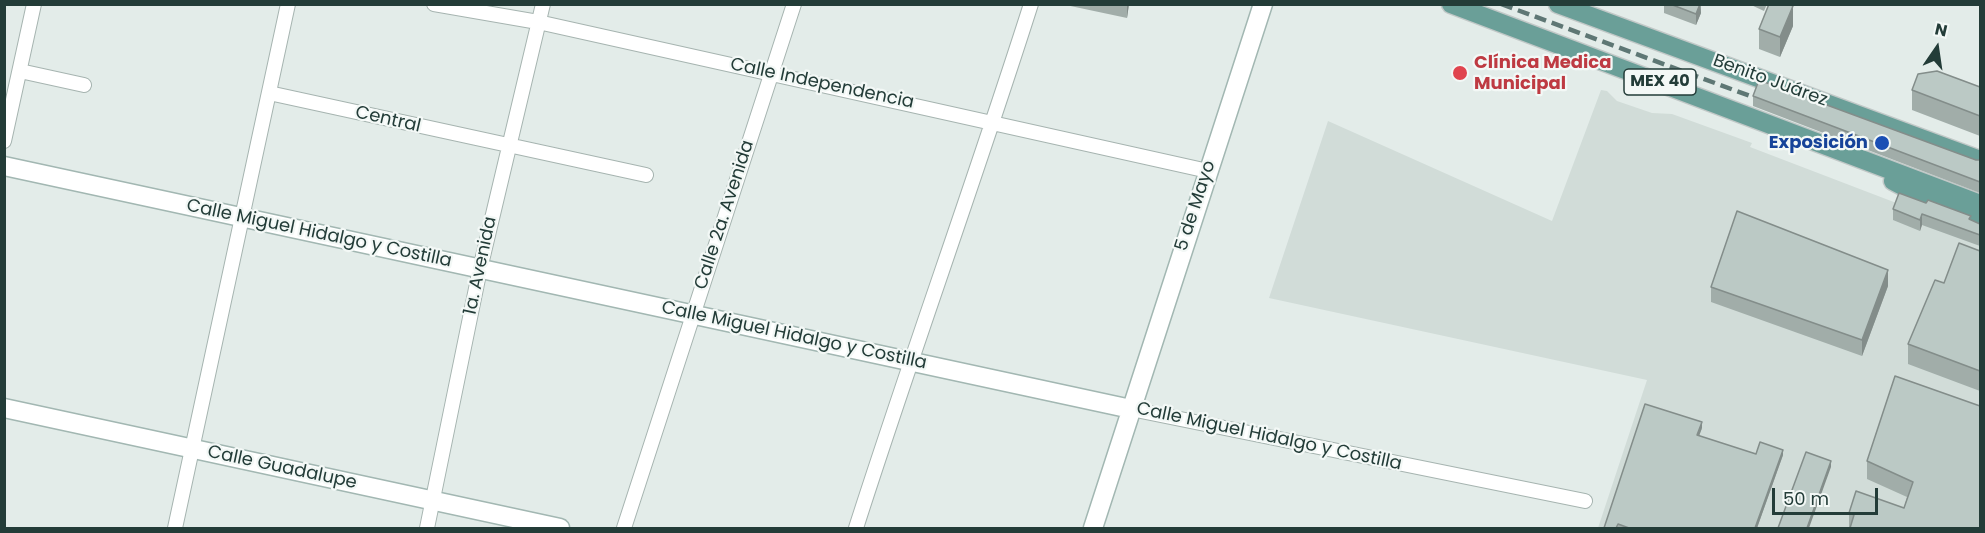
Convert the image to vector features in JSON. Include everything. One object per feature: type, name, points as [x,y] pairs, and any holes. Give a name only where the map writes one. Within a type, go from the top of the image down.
[{"type":"main road","name":"Benito Juárez","points":[[1558,4],[1980,160]]},
{"type":"main road","name":"MEX 40","points":[[1457,5],[1980,204]]},
{"type":"main road","points":[[1885,124],[1933,133],[1980,150]]},
{"type":"main road","points":[[1868,162],[1913,170],[1980,193]]},
{"type":"main road","points":[[1868,162],[1900,186],[1980,219]]},
{"type":"street","points":[[4,141],[34,4]]},
{"type":"street","points":[[175,528],[288,4]]},
{"type":"street","name":"Calle Independencia","points":[[434,4],[538,22],[772,72],[1208,171]]},
{"type":"street","name":"1a. Avenida","points":[[427,528],[480,269],[543,4]]},
{"type":"street","name":"Calle 2a. Avenida","points":[[624,528],[794,4]]},
{"type":"street","points":[[856,528],[910,360],[994,122],[1031,4]]},
{"type":"street","name":"5 de Mayo","points":[[1093,528],[1263,4]]},
{"type":"street","points":[[20,71],[84,85]]},
{"type":"street","name":"Central","points":[[269,93],[646,175]]},
{"type":"street","name":"Calle Miguel Hidalgo y Costilla","points":[[4,166],[810,341],[1585,501]]},
{"type":"street","name":"Calle Guadalupe","points":[[4,408],[560,528]]},
{"type":"shaded area","points":[[1601,90],[1607,91],[1617,101],[1652,113],[1672,114],[1752,143],[1750,147],[1980,235],[1980,528],[1598,528],[1647,380],[1269,298],[1328,121],[1552,221]]},
{"type":"building","points":[[1670,4],[1700,4],[1696,14]]},
{"type":"building","points":[[1769,4],[1793,6],[1780,37],[1759,29]]},
{"type":"building","points":[[1937,71],[1980,87],[1980,116],[1912,90],[1918,74]]},
{"type":"building","points":[[1759,80],[1980,160],[1980,182],[1753,96]]},
{"type":"building","points":[[1899,193],[1926,203],[1928,200],[1971,216],[1969,219],[1980,224],[1980,235],[1922,214],[1920,220],[1893,209]]},
{"type":"building","points":[[1737,211],[1888,270],[1862,340],[1711,287]]},
{"type":"building","points":[[1959,243],[1980,251],[1980,371],[1908,344],[1935,280],[1944,283]]},
{"type":"building","points":[[1895,376],[1980,406],[1980,528],[1850,528],[1854,515],[1849,513],[1856,491],[1904,508],[1913,482],[1867,461]]},
{"type":"building","points":[[1645,404],[1702,422],[1697,435],[1756,454],[1760,442],[1783,450],[1755,528],[1629,528],[1618,524],[1616,528],[1604,528]]},
{"type":"building","points":[[1806,452],[1831,461],[1807,528],[1778,528]]},
{"type":"railway","points":[[1501,4],[1769,103]]},
{"type":"place","name":"Clínica Medica Municipal","points":[[1460,73]]},
{"type":"place","name":"Exposición","points":[[1882,143]]}]
